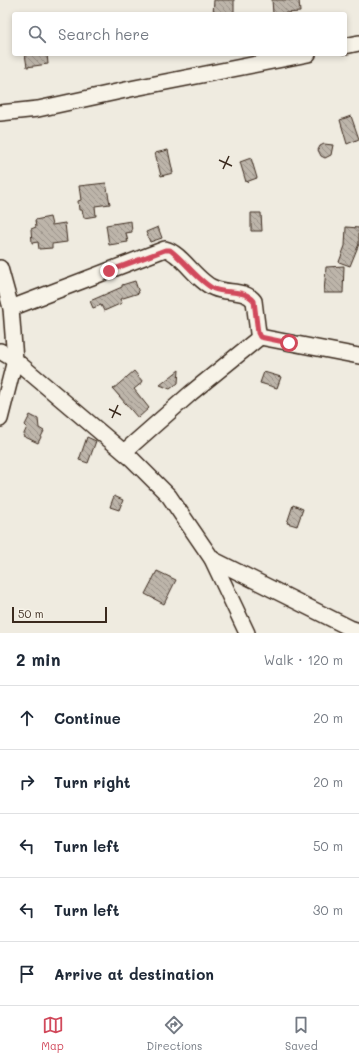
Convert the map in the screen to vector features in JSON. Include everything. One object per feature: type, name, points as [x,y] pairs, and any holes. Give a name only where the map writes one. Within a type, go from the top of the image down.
[{"type":"street","points":[[347,46],[359,43]]},
{"type":"street","points":[[0,113],[38,109],[143,86],[298,56]]},
{"type":"street","points":[[11,308],[165,250],[173,253],[208,285],[226,292],[247,294],[251,297],[254,301],[258,333],[260,337]]},
{"type":"street","points":[[0,268],[11,308],[15,360],[0,419]]},
{"type":"street","points":[[124,452],[191,393],[260,337],[359,356]]},
{"type":"street","points":[[0,350],[15,360],[124,452],[169,496],[212,559],[247,633]]},
{"type":"street","points":[[212,559],[350,628],[359,630]]},
{"type":"building","points":[[214,0],[234,0],[234,12],[213,12]]},
{"type":"building","points":[[272,0],[299,0],[300,12],[273,12]]},
{"type":"building","points":[[25,56],[47,56],[48,64],[27,67]]},
{"type":"building","points":[[351,116],[359,139],[347,144],[340,120]]},
{"type":"building","points":[[324,144],[333,145],[331,155],[325,158],[321,156],[318,150],[320,146]]},
{"type":"building","points":[[168,150],[173,173],[161,176],[155,153]]},
{"type":"building","points":[[251,158],[257,178],[246,182],[240,162]]},
{"type":"building","points":[[106,183],[110,204],[95,206],[96,216],[84,218],[82,210],[79,210],[78,201],[81,200],[79,186]]},
{"type":"building","points":[[251,213],[261,213],[262,231],[251,231]]},
{"type":"building","points":[[50,217],[52,225],[65,223],[67,242],[52,244],[52,248],[39,249],[38,242],[32,243],[31,229],[36,227],[35,220]]},
{"type":"building","points":[[131,221],[132,232],[126,233],[128,242],[109,245],[106,225]]},
{"type":"building","points":[[158,227],[162,238],[150,242],[146,232]]},
{"type":"building","points":[[346,227],[359,228],[359,244],[350,266],[339,262],[345,246]]},
{"type":"building","points":[[344,266],[343,293],[324,293],[326,267]]},
{"type":"building","points":[[135,281],[139,293],[120,299],[122,303],[104,311],[101,305],[93,308],[90,301],[122,287],[122,285]]},
{"type":"building","points":[[179,370],[178,383],[170,389],[160,385]]},
{"type":"building","points":[[134,371],[143,382],[134,389],[149,408],[138,418],[113,389]]},
{"type":"building","points":[[264,372],[281,377],[277,388],[260,383]]},
{"type":"building","points":[[30,415],[38,419],[39,428],[44,431],[38,443],[23,436],[27,427],[25,425]]},
{"type":"building","points":[[87,437],[96,441],[88,463],[79,460]]},
{"type":"building","points":[[114,496],[123,500],[119,510],[110,507]]},
{"type":"building","points":[[293,505],[303,509],[297,526],[287,523]]},
{"type":"building","points":[[157,571],[176,580],[164,604],[145,594]]},
{"type":"route","points":[[109,271],[165,250],[170,250],[214,289],[247,294],[251,297],[254,301],[258,333],[260,337],[289,343]]}]
